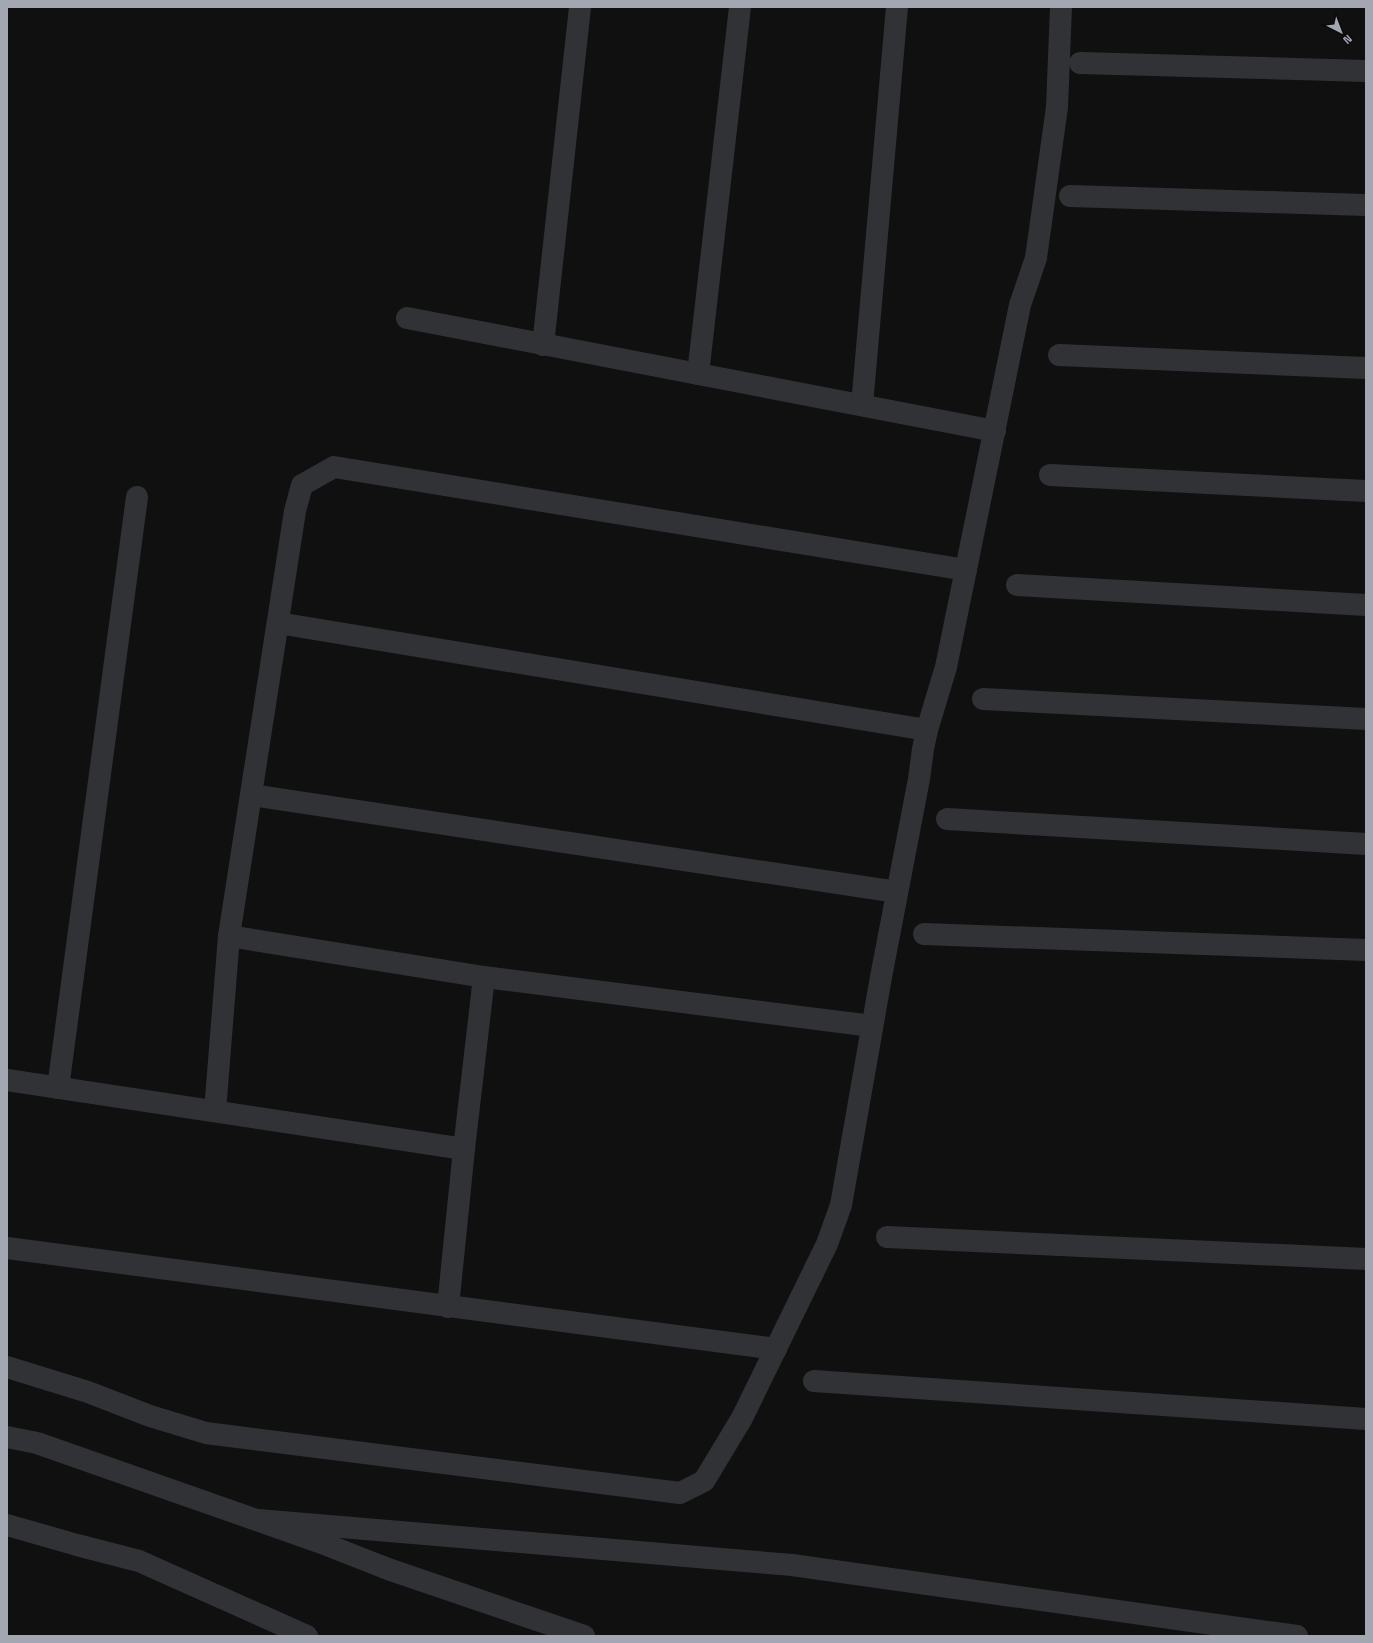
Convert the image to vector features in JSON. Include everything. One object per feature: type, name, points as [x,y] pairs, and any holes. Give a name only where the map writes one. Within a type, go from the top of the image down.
[{"type":"street","points":[[543,345],[580,7]]},
{"type":"street","points":[[698,374],[740,7]]},
{"type":"street","points":[[862,405],[897,7]]},
{"type":"street","points":[[7,1367],[88,1392],[150,1416],[206,1434],[680,1492],[704,1481],[742,1418],[827,1244],[841,1205],[872,1026],[928,730],[946,667],[1020,305],[1036,258],[1057,107],[1061,7]]},
{"type":"street","points":[[1080,63],[1366,71]]},
{"type":"street","points":[[1070,196],[1366,204]]},
{"type":"street","points":[[407,318],[995,431]]},
{"type":"street","points":[[1059,355],[1366,368]]},
{"type":"street","points":[[215,1111],[229,936],[295,511],[302,485],[334,467],[966,570]]},
{"type":"street","points":[[1050,475],[1366,491]]},
{"type":"street","points":[[58,1088],[137,497]]},
{"type":"street","points":[[1017,584],[1366,605]]},
{"type":"street","points":[[278,623],[928,730]]},
{"type":"street","points":[[983,699],[1366,719]]},
{"type":"street","points":[[251,795],[897,892]]},
{"type":"street","points":[[947,819],[1366,844]]},
{"type":"street","points":[[924,934],[1366,950]]},
{"type":"street","points":[[229,936],[484,977],[872,1026]]},
{"type":"street","points":[[448,1307],[464,1149],[484,977]]},
{"type":"street","points":[[7,1080],[464,1149]]},
{"type":"street","points":[[886,1237],[1366,1260]]},
{"type":"street","points":[[7,1248],[776,1349]]},
{"type":"street","points":[[814,1382],[1366,1419]]},
{"type":"street","points":[[7,1437],[37,1443],[258,1520],[388,1569],[584,1636]]},
{"type":"street","points":[[258,1520],[792,1565],[1297,1636]]},
{"type":"street","points":[[7,1525],[139,1561],[307,1636]]}]
